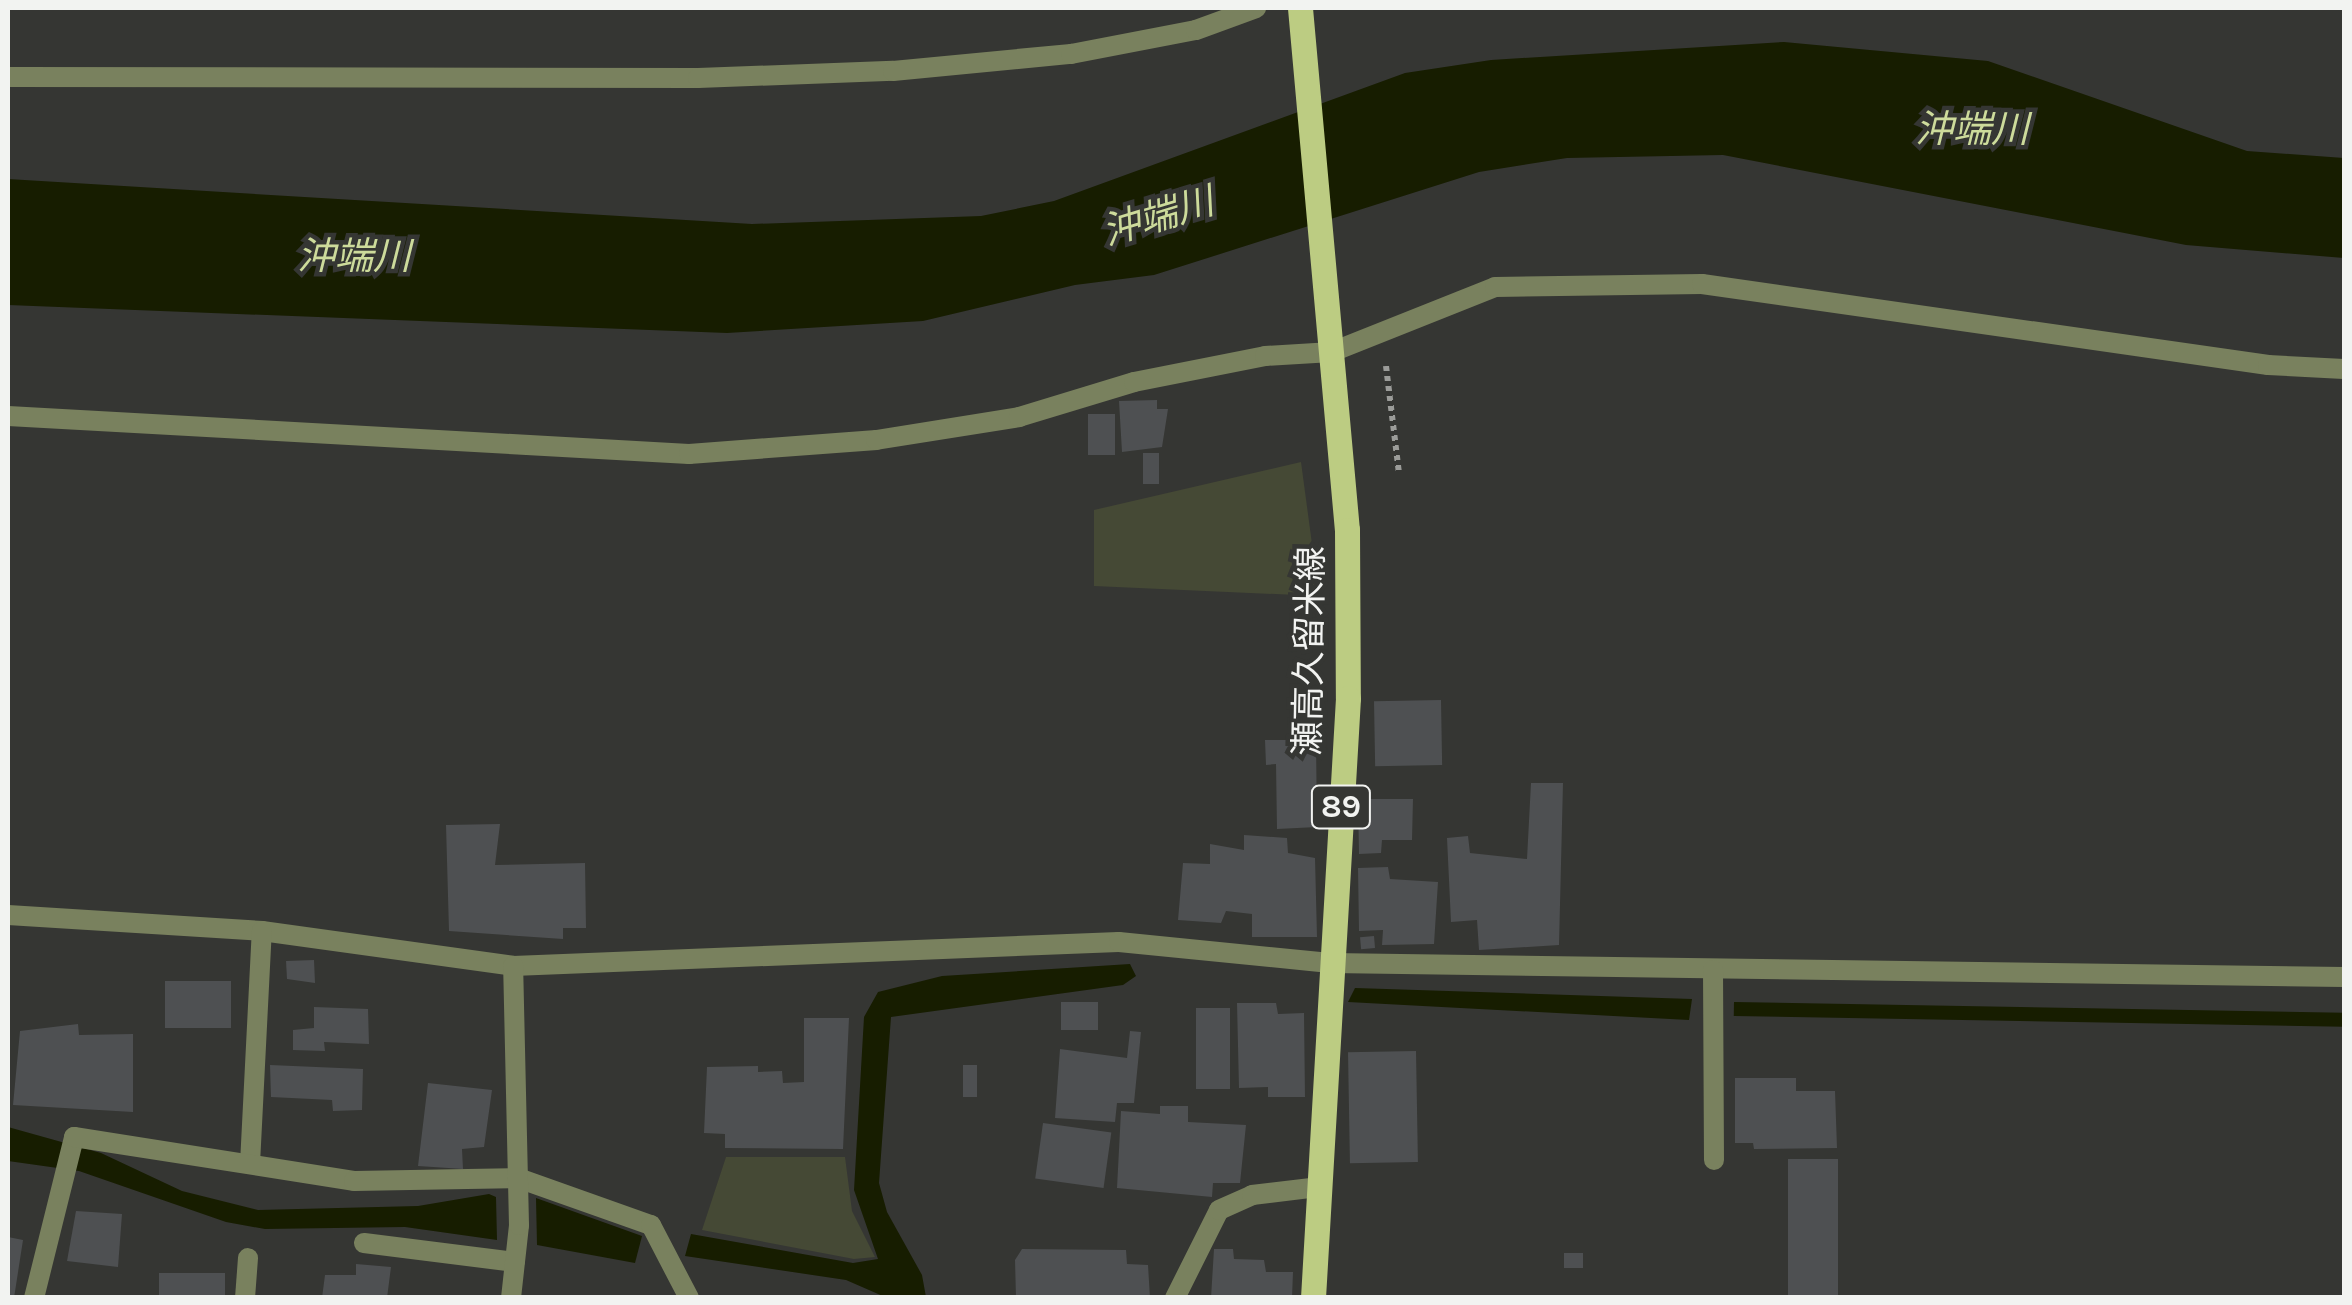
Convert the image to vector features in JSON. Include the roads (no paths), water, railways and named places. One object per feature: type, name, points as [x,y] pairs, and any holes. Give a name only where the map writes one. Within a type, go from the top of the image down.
[{"type":"main road","name":"瀬高久留米線","points":[[1300,14],[1347,530],[1348,698],[1312,1298]]},
{"type":"street","points":[[8,77],[698,78],[893,71],[1071,54],[1196,30],[1256,8]]},
{"type":"street","points":[[8,416],[689,454],[876,440],[1019,417],[1134,382],[1247,360],[1332,352],[1496,287],[1702,284],[2268,365],[2344,369]]},
{"type":"street","points":[[8,915],[262,931],[514,966],[1119,942],[1330,963],[2344,977]]},
{"type":"street","points":[[250,1164],[262,931]]},
{"type":"street","points":[[511,1298],[518,1178],[514,966]]},
{"type":"street","points":[[1713,970],[1714,1160]]},
{"type":"street","points":[[34,1298],[74,1136],[354,1181],[518,1178],[651,1226],[690,1298]]},
{"type":"street","points":[[1175,1298],[1219,1210],[1252,1196],[1318,1187]]},
{"type":"street","points":[[364,1243],[515,1262]]},
{"type":"street","points":[[245,1298],[248,1258]]},
{"type":"water","name":"沖端川","points":[[1784,42],[1988,61],[2247,151],[2344,158],[2344,258],[2186,245],[1723,155],[1567,158],[1479,172],[1154,275],[1075,285],[923,321],[727,333],[8,305],[8,179],[752,224],[981,216],[1054,201],[1405,73],[1491,60]]},
{"type":"water","points":[[1130,964],[1136,976],[1123,985],[891,1017],[879,1183],[887,1212],[922,1275],[926,1297],[885,1297],[846,1280],[685,1256],[691,1234],[853,1263],[878,1259],[854,1190],[864,1017],[878,992],[942,976]]},
{"type":"water","points":[[1355,988],[1692,999],[1689,1020],[1348,1002]]},
{"type":"water","points":[[1734,1002],[2344,1013],[2344,1027],[1734,1016]]},
{"type":"water","points":[[8,1127],[101,1153],[182,1191],[258,1210],[418,1206],[489,1194],[496,1197],[497,1240],[405,1227],[265,1229],[226,1222],[79,1171],[8,1161]]},
{"type":"water","points":[[536,1198],[642,1236],[635,1263],[537,1245]]}]
